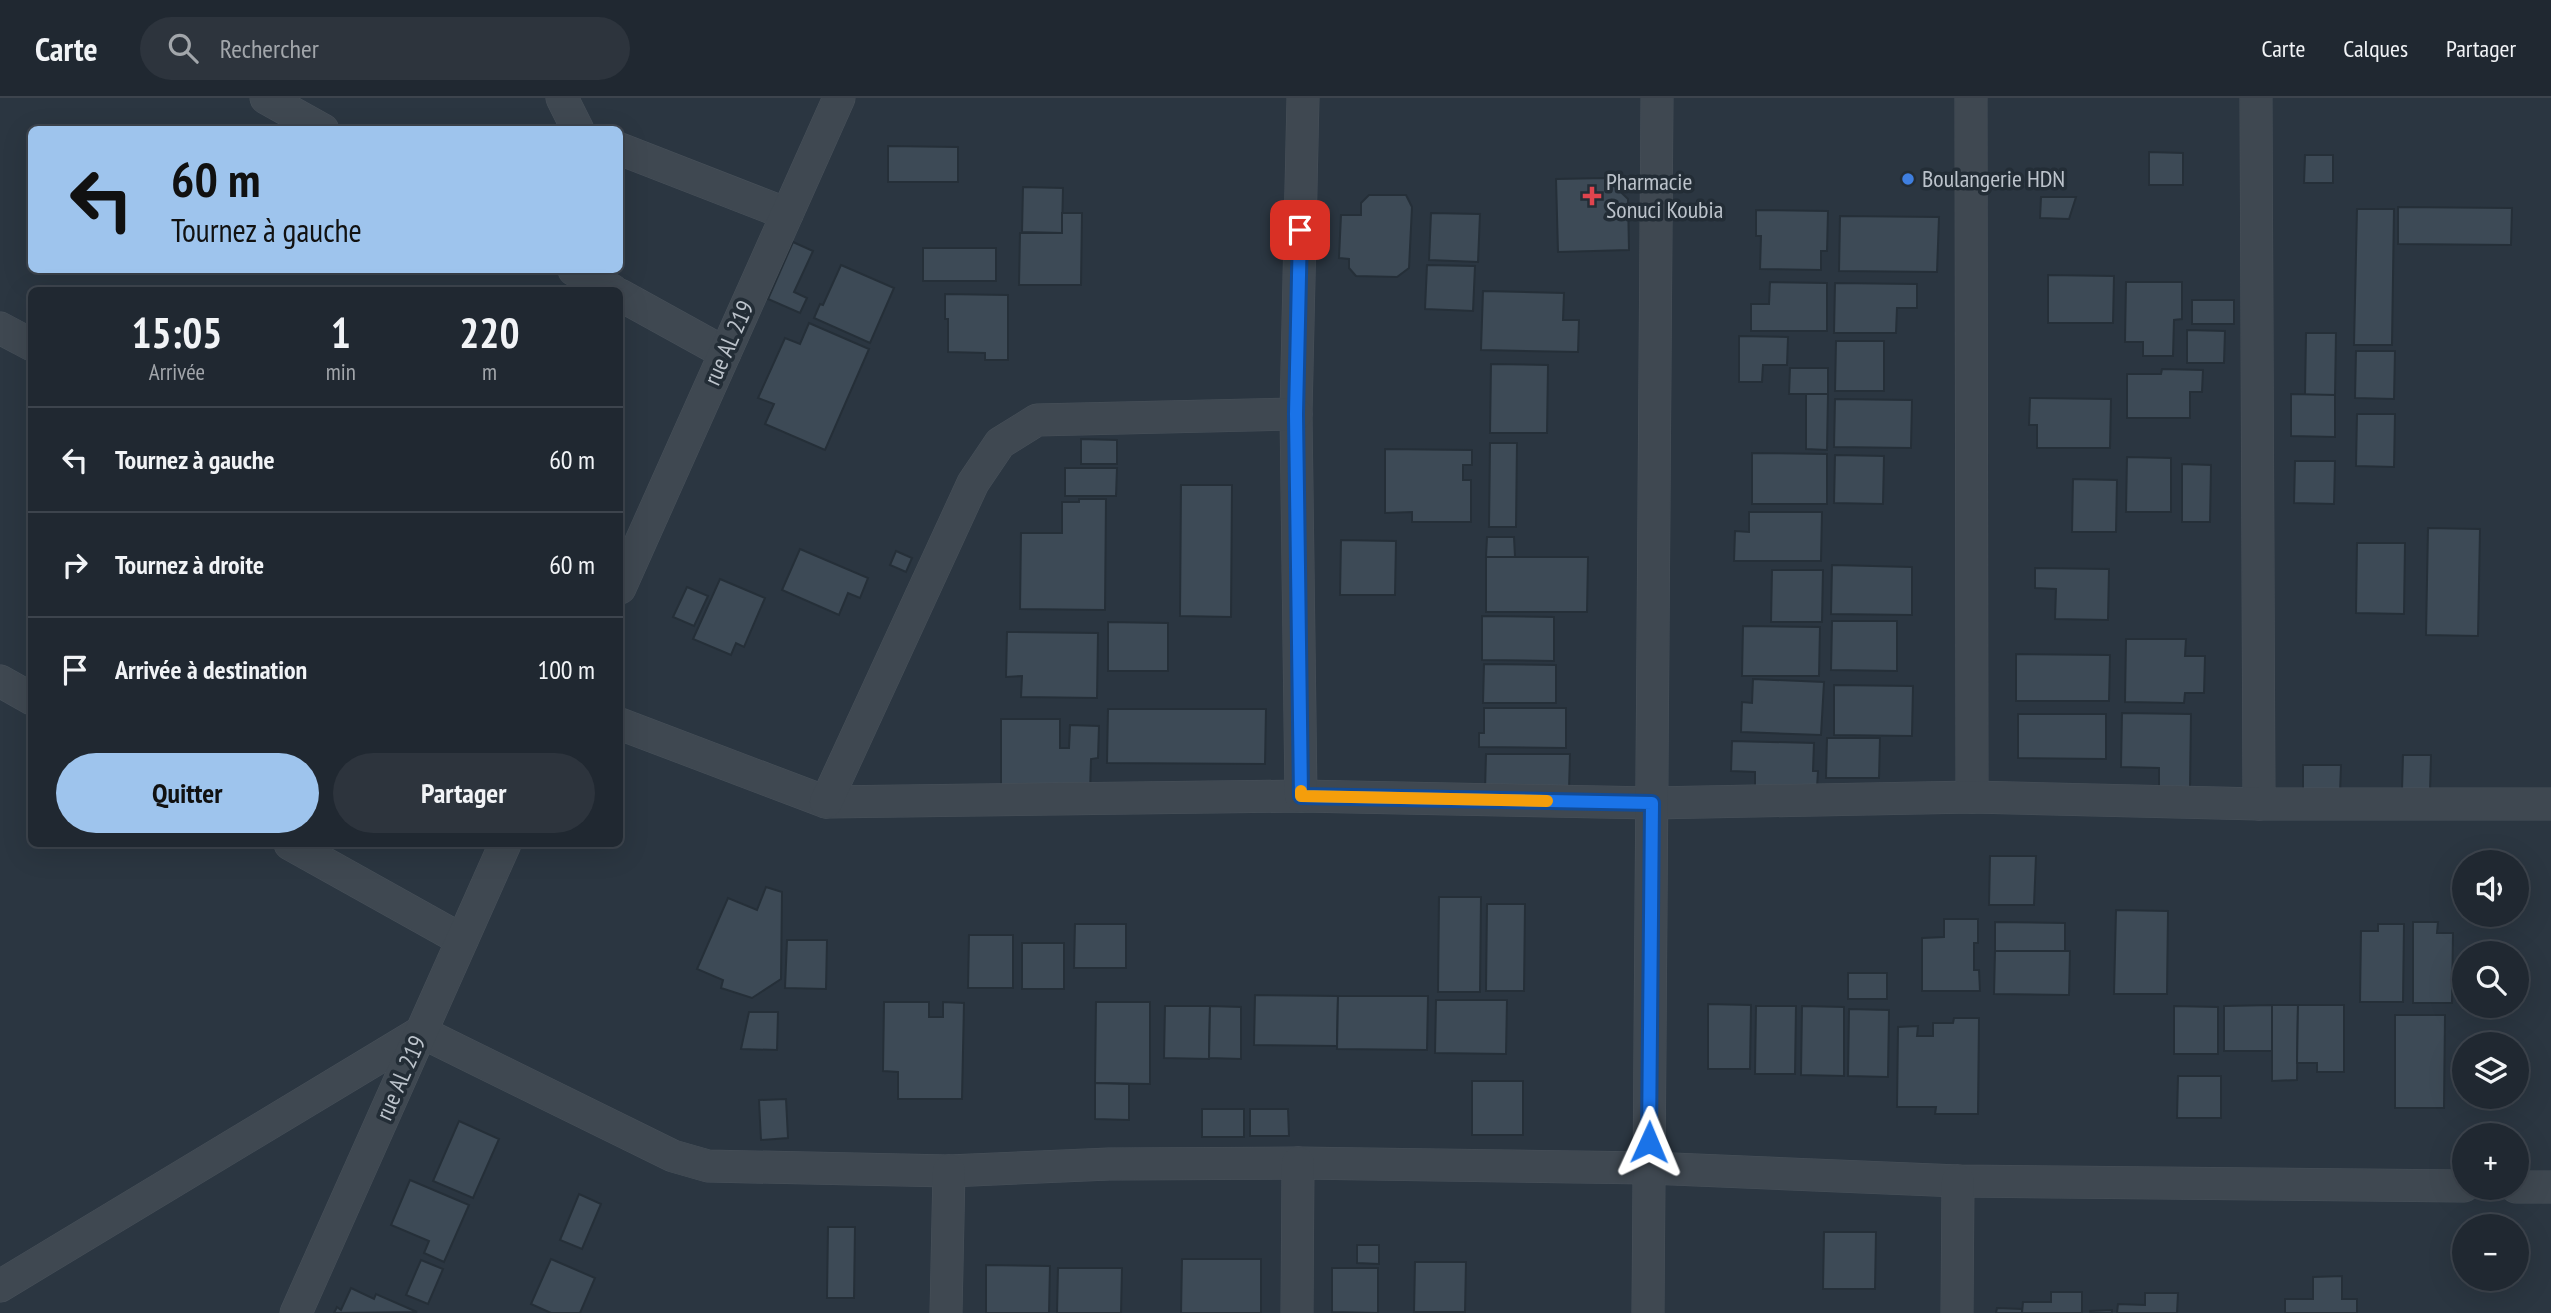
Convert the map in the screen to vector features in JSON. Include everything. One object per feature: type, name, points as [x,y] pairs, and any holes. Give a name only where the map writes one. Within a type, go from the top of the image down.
[{"type":"street","points":[[266,98],[316,126]]},
{"type":"street","points":[[562,98],[576,126]]},
{"type":"street","name":"rue AL 219","points":[[623,581],[839,98]]},
{"type":"street","points":[[1301,796],[1296,414],[1303,98]]},
{"type":"street","points":[[1648,1313],[1657,98]]},
{"type":"street","points":[[1971,98],[1972,797]]},
{"type":"street","points":[[2256,98],[2259,804]]},
{"type":"street","points":[[623,150],[787,214]]},
{"type":"street","points":[[580,273],[606,287]]},
{"type":"street","points":[[623,297],[725,353]]},
{"type":"street","points":[[0,328],[28,343]]},
{"type":"street","points":[[826,802],[973,483],[1000,443],[1037,420],[1296,414]]},
{"type":"street","points":[[0,681],[28,697]]},
{"type":"street","points":[[623,725],[826,802],[1301,796],[1652,803],[1972,797],[2259,804],[2551,804]]},
{"type":"street","points":[[295,847],[462,940]]},
{"type":"street","name":"rue AL 219","points":[[296,1313],[504,847]]},
{"type":"street","points":[[0,1286],[421,1032],[673,1156],[708,1166],[948,1171],[1109,1164],[1298,1163],[1649,1168],[1958,1181],[2452,1186]]},
{"type":"street","points":[[1297,1313],[1298,1163]]},
{"type":"street","points":[[946,1313],[948,1171]]},
{"type":"street","points":[[1957,1313],[1958,1181]]},
{"type":"street","points":[[2529,1187],[2551,1187]]},
{"type":"building","points":[[888,146],[958,147],[958,182],[888,182]]},
{"type":"building","points":[[2149,152],[2183,153],[2183,185],[2149,185]]},
{"type":"building","points":[[2305,155],[2333,155],[2333,183],[2304,183]]},
{"type":"building","points":[[1606,178],[1628,199],[1629,250],[1558,252],[1556,179]]},
{"type":"building","points":[[1023,187],[1063,188],[1062,233],[1022,232]]},
{"type":"building","points":[[1369,195],[1406,195],[1412,207],[1409,268],[1397,277],[1356,276],[1349,268],[1349,259],[1339,258],[1341,215],[1361,215],[1361,203]]},
{"type":"building","points":[[2041,197],[2076,197],[2069,219],[2040,218]]},
{"type":"building","points":[[2398,207],[2512,208],[2511,245],[2398,244]]},
{"type":"building","points":[[2357,209],[2394,209],[2392,345],[2354,345]]},
{"type":"building","points":[[1756,210],[1828,211],[1827,251],[1821,251],[1821,270],[1760,269],[1761,236],[1756,236]]},
{"type":"building","points":[[1062,213],[1082,213],[1081,285],[1019,285],[1020,233],[1062,233]]},
{"type":"building","points":[[1431,213],[1480,214],[1478,262],[1429,260]]},
{"type":"building","points":[[1840,216],[1939,217],[1937,272],[1839,271]]},
{"type":"building","points":[[793,242],[813,251],[794,292],[807,298],[800,313],[768,299]]},
{"type":"building","points":[[923,248],[996,248],[996,281],[923,281]]},
{"type":"building","points":[[841,265],[894,288],[870,343],[814,318],[820,304],[823,305]]},
{"type":"building","points":[[1427,265],[1475,266],[1473,311],[1425,309]]},
{"type":"building","points":[[2048,275],[2114,276],[2113,323],[2048,323]]},
{"type":"building","points":[[1770,282],[1827,283],[1827,331],[1751,331],[1751,304],[1769,304]]},
{"type":"building","points":[[2126,282],[2182,282],[2182,319],[2174,320],[2173,356],[2143,356],[2143,342],[2125,342]]},
{"type":"building","points":[[1835,283],[1917,284],[1917,308],[1897,308],[1896,333],[1834,333]]},
{"type":"building","points":[[1483,291],[1564,293],[1563,320],[1579,320],[1578,352],[1481,350]]},
{"type":"building","points":[[945,294],[1008,295],[1008,360],[985,360],[985,353],[948,352]]},
{"type":"building","points":[[2192,300],[2234,300],[2234,324],[2192,324]]},
{"type":"building","points":[[809,323],[869,349],[825,450],[765,424],[774,404],[758,398],[785,338],[800,344]]},
{"type":"building","points":[[2187,330],[2225,331],[2224,363],[2187,363]]},
{"type":"building","points":[[2306,333],[2336,333],[2335,395],[2305,395]]},
{"type":"building","points":[[1739,336],[1788,337],[1787,365],[1763,365],[1762,382],[1739,382]]},
{"type":"building","points":[[1836,341],[1884,341],[1884,391],[1835,391]]},
{"type":"building","points":[[2356,351],[2395,351],[2394,399],[2355,398]]},
{"type":"building","points":[[1491,364],[1548,365],[1547,433],[1490,433]]},
{"type":"building","points":[[1790,368],[1828,368],[1828,394],[1789,394]]},
{"type":"building","points":[[2162,369],[2203,370],[2202,392],[2190,392],[2190,418],[2127,418],[2127,374],[2161,374]]},
{"type":"building","points":[[1806,394],[1828,394],[1827,450],[1806,449]]},
{"type":"building","points":[[2291,394],[2335,395],[2335,437],[2291,436]]},
{"type":"building","points":[[2030,398],[2111,399],[2110,448],[2037,448],[2037,425],[2029,425]]},
{"type":"building","points":[[1835,399],[1912,400],[1911,448],[1834,447]]},
{"type":"building","points":[[2357,414],[2395,414],[2394,467],[2356,466]]},
{"type":"building","points":[[1081,439],[1117,440],[1117,464],[1081,464]]},
{"type":"building","points":[[1490,443],[1517,443],[1516,527],[1489,527]]},
{"type":"building","points":[[1385,449],[1472,450],[1472,465],[1463,465],[1463,480],[1471,480],[1471,522],[1412,522],[1412,512],[1385,513]]},
{"type":"building","points":[[1752,453],[1827,454],[1827,504],[1752,504]]},
{"type":"building","points":[[1835,455],[1884,456],[1883,504],[1834,503]]},
{"type":"building","points":[[2127,457],[2171,458],[2171,512],[2126,512]]},
{"type":"building","points":[[2295,461],[2335,461],[2334,504],[2294,503]]},
{"type":"building","points":[[2182,464],[2211,465],[2210,522],[2182,522]]},
{"type":"building","points":[[1065,468],[1117,468],[1116,496],[1065,496]]},
{"type":"building","points":[[2073,479],[2117,480],[2116,532],[2072,532]]},
{"type":"building","points":[[1181,485],[1232,485],[1231,617],[1180,616]]},
{"type":"building","points":[[1079,499],[1106,499],[1105,610],[1020,609],[1021,533],[1062,533],[1062,502],[1079,502]]},
{"type":"building","points":[[1749,512],[1822,512],[1821,561],[1734,561],[1735,531],[1749,532]]},
{"type":"building","points":[[2428,528],[2480,529],[2478,636],[2426,635]]},
{"type":"building","points":[[1487,537],[1514,537],[1515,557],[1486,557]]},
{"type":"building","points":[[1341,540],[1396,541],[1395,595],[1340,595]]},
{"type":"building","points":[[2357,543],[2405,543],[2404,614],[2356,613]]},
{"type":"building","points":[[800,549],[868,578],[860,598],[848,593],[839,615],[782,590]]},
{"type":"building","points":[[896,551],[912,558],[906,572],[890,565]]},
{"type":"building","points":[[1486,557],[1588,557],[1587,612],[1486,612]]},
{"type":"building","points":[[1832,565],[1912,567],[1912,615],[1831,614]]},
{"type":"building","points":[[2035,568],[2109,569],[2108,620],[2055,619],[2056,589],[2035,588]]},
{"type":"building","points":[[1772,570],[1823,570],[1822,622],[1771,622]]},
{"type":"building","points":[[720,579],[765,598],[744,647],[736,643],[731,655],[693,639]]},
{"type":"building","points":[[687,587],[708,596],[694,626],[673,617]]},
{"type":"building","points":[[1482,616],[1554,617],[1554,661],[1482,660]]},
{"type":"building","points":[[1832,621],[1897,621],[1897,671],[1831,670]]},
{"type":"building","points":[[1108,622],[1168,623],[1168,671],[1108,671]]},
{"type":"building","points":[[1743,626],[1820,627],[1819,676],[1742,676]]},
{"type":"building","points":[[1007,632],[1098,633],[1097,698],[1021,697],[1022,676],[1006,677]]},
{"type":"building","points":[[2126,639],[2186,639],[2185,656],[2205,656],[2204,693],[2185,693],[2184,703],[2125,702]]},
{"type":"building","points":[[2016,654],[2110,655],[2109,701],[2016,701]]},
{"type":"building","points":[[1484,664],[1556,665],[1556,703],[1483,703]]},
{"type":"building","points":[[1753,679],[1824,682],[1821,735],[1741,732],[1742,702],[1752,703]]},
{"type":"building","points":[[1834,685],[1913,686],[1912,736],[1834,735]]},
{"type":"building","points":[[1484,708],[1566,708],[1566,748],[1479,747],[1479,733],[1484,733]]},
{"type":"building","points":[[1108,709],[1266,709],[1265,764],[1107,763]]},
{"type":"building","points":[[2122,713],[2191,714],[2190,788],[2159,788],[2159,768],[2121,767]]},
{"type":"building","points":[[2018,714],[2106,714],[2106,759],[2018,758]]},
{"type":"building","points":[[1001,719],[1060,719],[1060,748],[1069,748],[1070,725],[1099,726],[1098,758],[1091,759],[1090,792],[1001,792]]},
{"type":"building","points":[[1827,738],[1880,738],[1879,778],[1826,778]]},
{"type":"building","points":[[1732,741],[1814,743],[1813,771],[1818,771],[1817,788],[1755,786],[1755,772],[1731,771]]},
{"type":"building","points":[[1486,754],[1570,754],[1569,790],[1485,790]]},
{"type":"building","points":[[2403,755],[2431,755],[2430,790],[2402,790]]},
{"type":"building","points":[[2303,765],[2341,765],[2340,793],[2303,793]]},
{"type":"building","points":[[1990,856],[2036,856],[2034,905],[1989,905]]},
{"type":"building","points":[[766,887],[782,892],[781,979],[752,998],[721,988],[723,980],[697,969],[728,898],[757,910]]},
{"type":"building","points":[[1439,897],[1481,897],[1480,992],[1438,992]]},
{"type":"building","points":[[1487,904],[1525,904],[1524,991],[1486,991]]},
{"type":"building","points":[[2116,910],[2168,911],[2167,994],[2114,994]]},
{"type":"building","points":[[1944,919],[1978,919],[1978,943],[1974,943],[1974,970],[1979,970],[1980,991],[1922,991],[1922,938],[1944,937]]},
{"type":"building","points":[[1995,922],[2065,923],[2065,952],[1995,951]]},
{"type":"building","points":[[2413,922],[2438,922],[2437,933],[2453,933],[2452,1003],[2413,1003]]},
{"type":"building","points":[[1075,924],[1126,924],[1126,968],[1074,968]]},
{"type":"building","points":[[2378,924],[2404,924],[2403,1002],[2360,1002],[2361,931],[2378,931]]},
{"type":"building","points":[[969,935],[1013,935],[1013,988],[968,988]]},
{"type":"building","points":[[787,940],[827,940],[826,989],[785,988]]},
{"type":"building","points":[[1022,943],[1064,943],[1064,989],[1022,989]]},
{"type":"building","points":[[1995,951],[2070,951],[2069,995],[1994,994]]},
{"type":"building","points":[[1848,973],[1887,973],[1887,999],[1848,999]]},
{"type":"building","points":[[1255,995],[1338,996],[1337,1046],[1254,1045]]},
{"type":"building","points":[[1338,996],[1428,996],[1427,1050],[1337,1049]]},
{"type":"building","points":[[1436,1000],[1507,1000],[1506,1054],[1435,1053]]},
{"type":"building","points":[[884,1002],[929,1002],[929,1017],[943,1017],[943,1002],[964,1003],[962,1099],[898,1099],[898,1072],[883,1071]]},
{"type":"building","points":[[1096,1002],[1150,1002],[1150,1084],[1095,1083]]},
{"type":"building","points":[[1708,1004],[1751,1005],[1750,1069],[1708,1069]]},
{"type":"building","points":[[2272,1005],[2272,1051],[2224,1051],[2224,1006]]},
{"type":"building","points":[[2272,1005],[2298,1005],[2297,1080],[2272,1081]]},
{"type":"building","points":[[2298,1005],[2344,1005],[2344,1072],[2317,1072],[2317,1063],[2297,1063]]},
{"type":"building","points":[[1165,1006],[1210,1006],[1209,1059],[1164,1058]]},
{"type":"building","points":[[1210,1006],[1241,1007],[1241,1059],[1209,1058]]},
{"type":"building","points":[[1756,1006],[1796,1006],[1795,1074],[1755,1074]]},
{"type":"building","points":[[1802,1006],[1844,1007],[1844,1076],[1801,1075]]},
{"type":"building","points":[[2174,1006],[2218,1007],[2218,1054],[2174,1054]]},
{"type":"building","points":[[1849,1009],[1889,1010],[1888,1077],[1848,1076]]},
{"type":"building","points":[[749,1012],[778,1012],[777,1050],[741,1049]]},
{"type":"building","points":[[2395,1015],[2445,1015],[2444,1108],[2395,1108]]},
{"type":"building","points":[[1954,1018],[1979,1018],[1978,1114],[1935,1114],[1936,1107],[1897,1107],[1898,1027],[1918,1026],[1917,1036],[1933,1036],[1933,1023],[1953,1023]]},
{"type":"building","points":[[2178,1076],[2221,1076],[2221,1118],[2177,1118]]},
{"type":"building","points":[[1472,1081],[1523,1081],[1523,1135],[1472,1135]]},
{"type":"building","points":[[1095,1083],[1129,1084],[1129,1120],[1095,1119]]},
{"type":"building","points":[[786,1099],[788,1138],[761,1140],[759,1100]]},
{"type":"building","points":[[1202,1109],[1244,1109],[1244,1137],[1202,1137]]},
{"type":"building","points":[[1250,1109],[1288,1109],[1289,1136],[1250,1136]]},
{"type":"building","points":[[459,1121],[499,1139],[473,1198],[433,1181]]},
{"type":"building","points":[[410,1180],[469,1205],[444,1262],[424,1253],[429,1241],[391,1225]]},
{"type":"building","points":[[579,1194],[601,1204],[582,1249],[560,1240]]},
{"type":"building","points":[[828,1227],[855,1227],[854,1298],[827,1298]]},
{"type":"building","points":[[1824,1232],[1876,1232],[1875,1289],[1823,1289]]},
{"type":"building","points":[[1357,1245],[1379,1245],[1379,1264],[1357,1263]]},
{"type":"building","points":[[551,1259],[595,1278],[580,1313],[551,1313],[531,1304]]},
{"type":"building","points":[[1182,1259],[1261,1259],[1261,1313],[1181,1313]]},
{"type":"building","points":[[421,1260],[443,1269],[428,1304],[406,1295]]},
{"type":"building","points":[[1415,1262],[1466,1262],[1465,1312],[1414,1312]]},
{"type":"building","points":[[986,1265],[1050,1266],[1049,1313],[986,1313]]},
{"type":"building","points":[[1058,1268],[1122,1268],[1121,1313],[1057,1313]]},
{"type":"building","points":[[1332,1268],[1378,1268],[1378,1313],[1332,1312]]},
{"type":"building","points":[[2342,1276],[2342,1299],[2357,1299],[2357,1313],[2285,1313],[2285,1299],[2313,1299],[2313,1277]]},
{"type":"building","points":[[351,1288],[374,1299],[376,1294],[417,1312],[334,1313],[337,1307],[341,1310]]},
{"type":"building","points":[[2051,1292],[2082,1292],[2082,1313],[2022,1313],[2023,1302],[2051,1302]]},
{"type":"building","points":[[2145,1293],[2178,1293],[2177,1313],[2117,1313],[2118,1304],[2145,1305]]},
{"type":"building","points":[[1997,1308],[2022,1309],[2022,1313],[1996,1313]]},
{"type":"building","points":[[2112,1310],[2112,1313],[2090,1313],[2090,1311]]},
{"type":"slow traffic","points":[[1301,791],[1301,796],[1547,801]]},
{"type":"place","name":"Boulangerie HDN","points":[[1908,179]]},
{"type":"place","name":"Pharmacie Sonuci Koubia","points":[[1592,196]]},
{"type":"route","points":[[1300,230],[1296,414],[1301,796],[1652,803],[1649,1142]]}]
